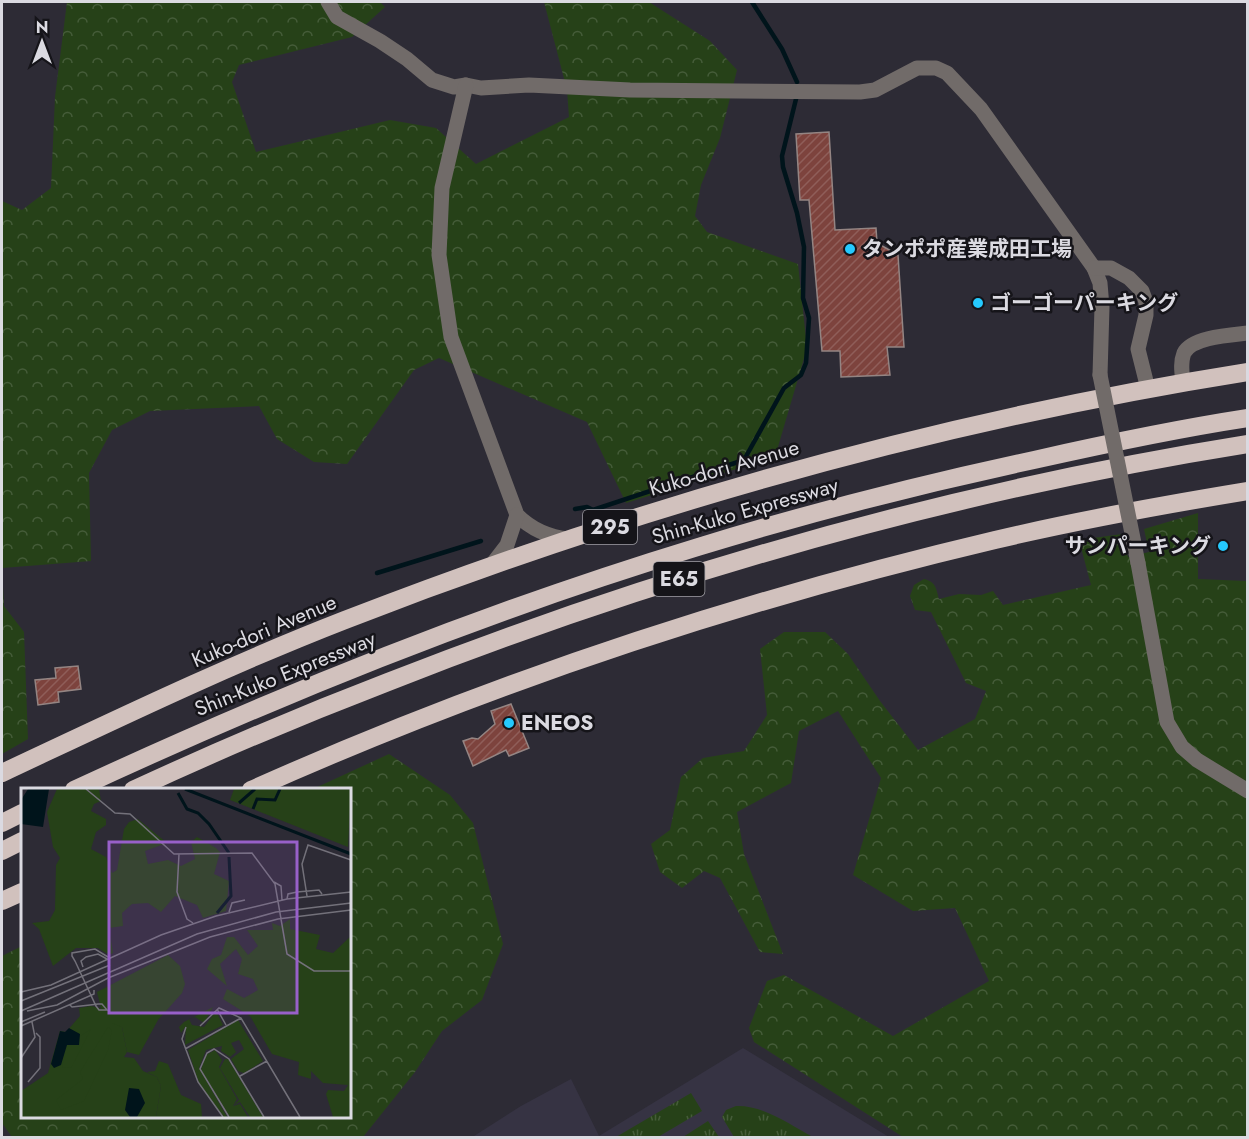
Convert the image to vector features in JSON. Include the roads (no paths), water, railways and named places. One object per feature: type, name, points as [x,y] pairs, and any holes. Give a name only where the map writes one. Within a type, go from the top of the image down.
[{"type":"highway","name":"Kuko-dori Avenue","points":[[2,773],[174,693],[343,621],[490,567],[710,495],[948,431],[1148,389],[1248,372]]},
{"type":"highway","name":"Shin-Kuko Expressway","points":[[76,788],[302,689],[564,590],[698,547],[824,510],[961,476],[1100,446],[1248,418]]},
{"type":"highway","name":"E65","points":[[135,788],[312,712],[456,655],[705,570],[969,499],[1106,470],[1248,444]]},
{"type":"highway","points":[[253,788],[343,748],[483,694],[670,631],[777,598],[996,540],[1118,513],[1248,491]]},
{"type":"highway","points":[[2,822],[21,813]]},
{"type":"highway","points":[[2,851],[21,842]]},
{"type":"highway","points":[[2,901],[21,892]]},
{"type":"street","points":[[328,2],[337,17],[380,41],[407,59],[432,80],[454,87],[529,86],[630,90],[860,92],[874,90],[917,68],[936,68],[946,73],[981,109],[1094,268],[1100,283],[1102,307],[1100,375],[1167,722],[1182,747],[1197,760],[1248,791]]},
{"type":"street","points":[[466,86],[442,188],[439,255],[451,337],[517,515],[525,523],[546,534],[572,540]]},
{"type":"street","points":[[1094,268],[1111,268],[1129,278],[1142,291],[1146,302],[1146,315],[1138,349],[1148,389]]},
{"type":"street","points":[[1183,383],[1181,364],[1190,345],[1210,338],[1248,333]]},
{"type":"street","points":[[490,567],[507,545],[517,515]]},
{"type":"waterway","points":[[752,2],[782,49],[797,82]]},
{"type":"waterway","points":[[575,509],[587,507],[593,510],[744,460],[784,388],[801,375],[806,363],[809,318],[803,298],[804,247],[782,156],[796,99]]},
{"type":"waterway","points":[[377,573],[481,541]]},
{"type":"place","name":"タンポポ産業成田工場","points":[[850,249]]},
{"type":"place","name":"ゴーゴーパーキング","points":[[978,303]]},
{"type":"place","name":"サンパーキング","points":[[1223,546]]},
{"type":"place","name":"ENEOS","points":[[509,723]]}]
